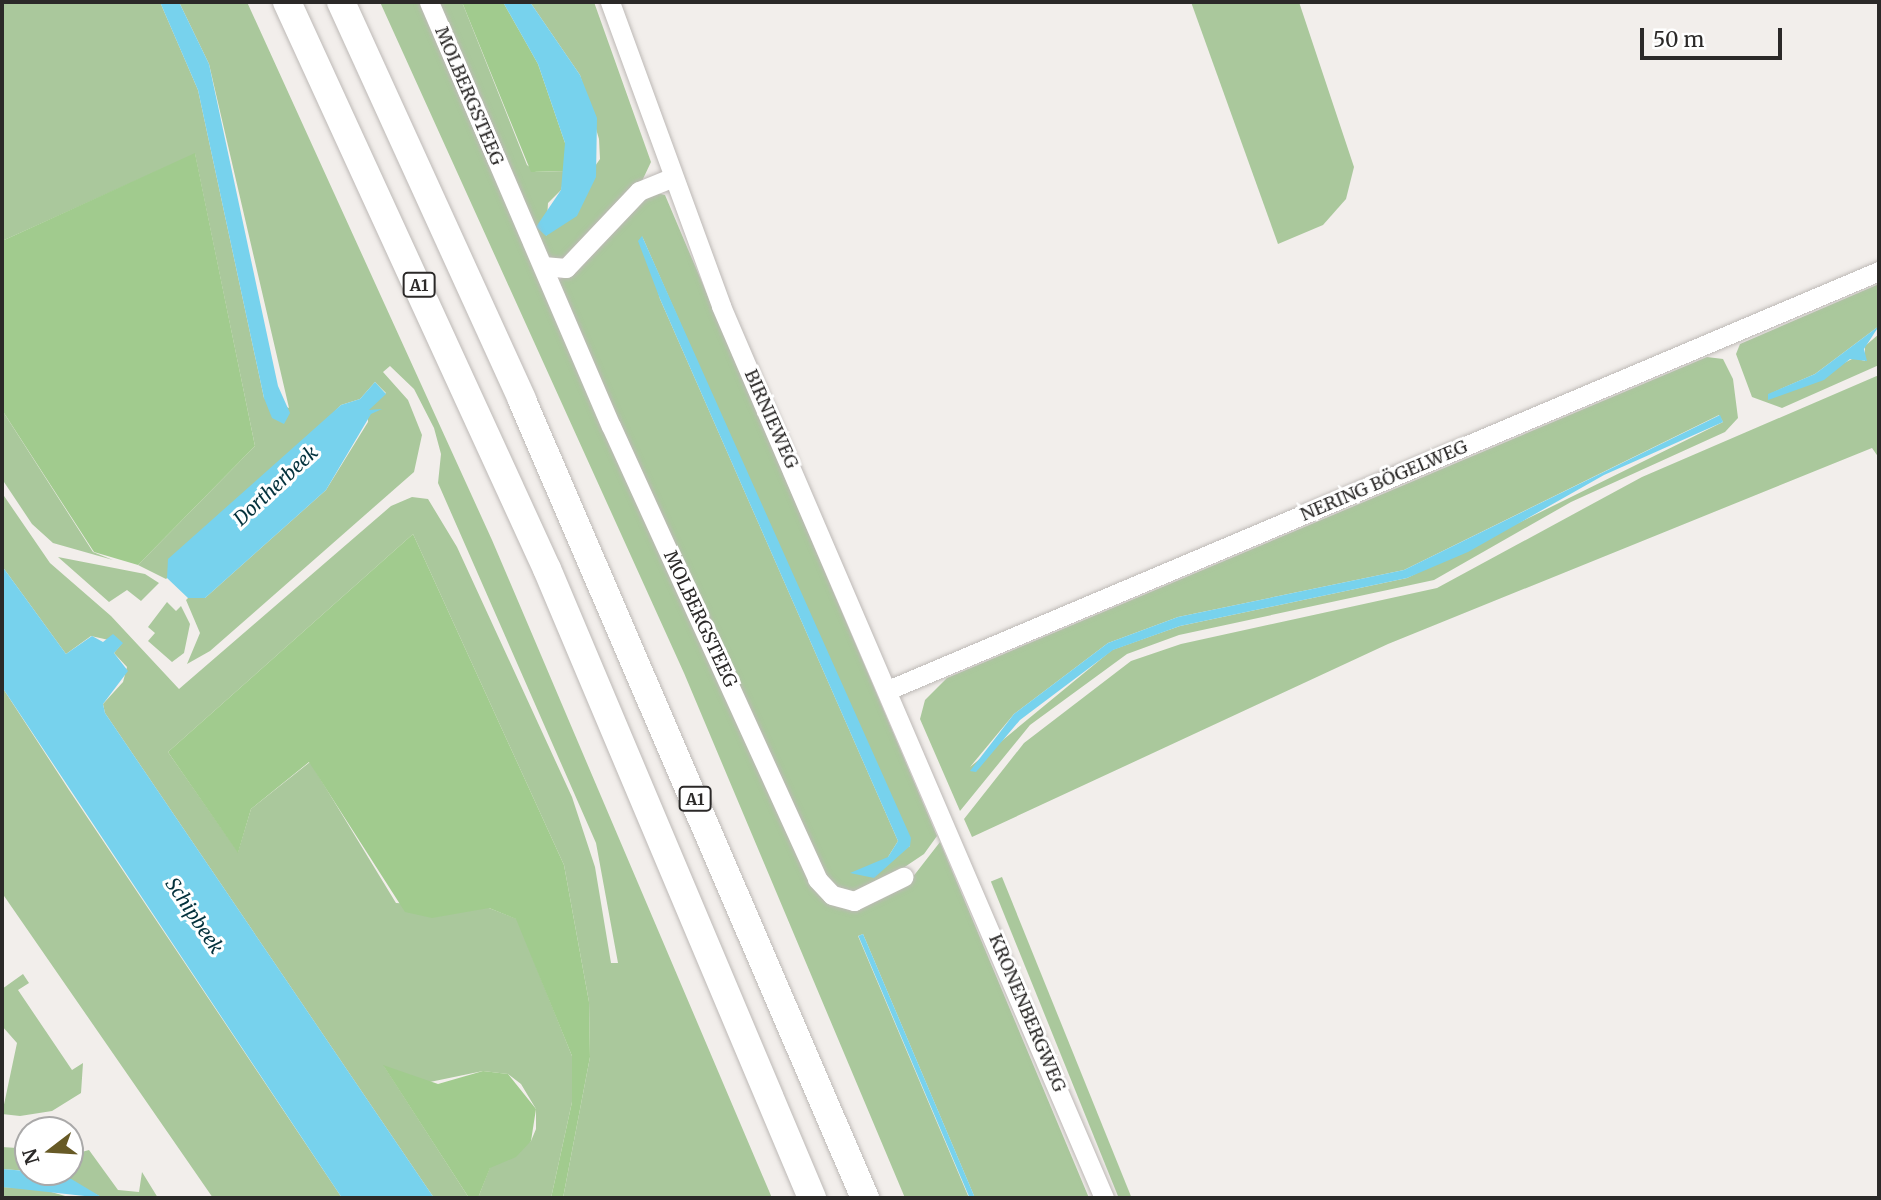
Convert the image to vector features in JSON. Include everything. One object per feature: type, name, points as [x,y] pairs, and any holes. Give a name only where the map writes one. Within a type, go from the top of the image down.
[{"type":"highway","name":"A1","points":[[287,2],[547,569],[812,1198]]},
{"type":"highway","name":"A1","points":[[341,2],[522,400],[866,1198]]},
{"type":"street","name":"MOLBERGSTEEG","points":[[429,2],[543,266],[817,879],[832,895],[853,901],[903,877]]},
{"type":"street","name":"BIRNIEWEG","points":[[610,2],[721,306],[948,829]]},
{"type":"street","points":[[543,266],[566,268],[639,191],[673,177]]},
{"type":"street","name":"NERING BÖGELWEG","points":[[888,690],[1879,271]]},
{"type":"street","name":"KRONENBERGWEG","points":[[948,829],[1104,1198]]},
{"type":"green space","points":[[2,2],[160,2],[198,90],[264,398],[289,408],[209,64],[179,2],[247,2],[492,540],[772,1198],[563,1198],[590,1057],[589,1002],[564,865],[413,534],[168,752],[238,852],[251,809],[310,762],[396,903],[489,908],[517,919],[572,1056],[572,1102],[551,1198],[478,1198],[490,1167],[531,1141],[536,1129],[536,1109],[521,1084],[508,1074],[483,1071],[425,1083],[384,1066],[469,1198],[434,1198],[105,713],[103,704],[123,682],[127,667],[114,653],[122,643],[91,636],[66,654],[2,566],[2,493],[50,563],[111,616],[179,689],[391,506],[412,497],[428,499],[457,547],[572,797],[595,867],[611,963],[618,963],[596,843],[438,483],[441,454],[434,428],[414,389],[390,366],[383,372],[408,400],[422,435],[414,472],[210,651],[187,664],[200,633],[186,600],[192,594],[205,598],[326,490],[368,422],[368,409],[386,393],[375,382],[360,399],[341,405],[166,579],[138,565],[255,446],[195,154],[2,241]]},
{"type":"green space","points":[[380,2],[420,2],[828,900],[912,878],[940,842],[1089,1198],[975,1198],[863,934],[858,936],[969,1198],[905,1198],[684,673]]},
{"type":"green space","points":[[437,2],[462,2],[527,165],[536,172],[566,171],[561,190],[548,203],[546,236],[600,159],[599,139],[580,75],[530,2],[594,2],[651,162],[642,181],[565,261],[550,261]]},
{"type":"green space","points":[[462,2],[503,2],[538,64],[565,143],[566,171],[531,172]]},
{"type":"green space","points":[[1191,2],[1299,2],[1354,167],[1346,199],[1323,225],[1278,244]]},
{"type":"green space","points":[[195,153],[255,446],[138,565],[94,552],[2,410],[2,241]]},
{"type":"green space","points":[[657,193],[665,195],[937,836],[924,854],[863,895],[825,883],[557,281],[580,266],[635,203]],"holes":[[[642,236],[910,846],[888,857],[898,841],[660,299]]]},
{"type":"green space","points":[[1879,284],[1879,326],[1815,374],[1769,394],[1854,358],[1865,361],[1865,346],[1879,334],[1879,365],[1782,408],[1752,397],[1736,354],[1740,344]]},
{"type":"green space","points":[[1707,357],[1723,359],[1733,379],[1738,418],[1725,432],[1571,502],[1434,580],[1179,635],[1127,654],[1030,725],[960,811],[920,719],[925,700],[947,678]],"holes":[[[1719,415],[1723,422],[1407,578],[1180,626],[1112,650],[970,767],[1014,714],[1108,643],[1178,617],[1404,570]]]},
{"type":"green space","points":[[1879,375],[1879,458],[1872,448],[1388,644],[972,837],[964,819],[1024,743],[1131,661],[1181,644],[1437,588],[1642,477]]},
{"type":"green space","points":[[2,410],[93,552],[113,560],[53,543],[32,524],[2,479]]},
{"type":"green space","points":[[413,534],[564,865],[589,1002],[590,1057],[563,1198],[551,1198],[572,1102],[572,1056],[516,919],[489,908],[432,918],[405,912],[309,762],[251,809],[238,853],[168,752]]},
{"type":"green space","points":[[58,557],[145,574],[159,583],[141,601],[127,590],[109,602]]},
{"type":"green space","points":[[167,602],[176,611],[181,606],[190,624],[184,653],[172,662],[148,641],[155,633],[148,627]]},
{"type":"green space","points":[[2,687],[342,1198],[213,1198],[2,893]]},
{"type":"green space","points":[[1002,877],[1132,1198],[1119,1198],[991,881]]},
{"type":"green space","points":[[23,974],[29,983],[18,990],[72,1070],[83,1063],[81,1093],[52,1111],[20,1116],[2,1114],[17,1043],[2,1026],[2,989]]},
{"type":"green space","points":[[383,1065],[438,1084],[483,1071],[508,1074],[536,1109],[531,1141],[516,1157],[490,1168],[478,1198],[469,1198]]},
{"type":"green space","points":[[2,1147],[14,1148],[14,1170],[2,1169]]},
{"type":"green space","points":[[89,1150],[118,1190],[139,1192],[142,1172],[158,1198],[103,1198],[80,1186],[84,1186],[84,1151]]},
{"type":"green space","points":[[2,1187],[41,1189],[72,1198],[2,1198]]},
{"type":"water","points":[[160,2],[179,2],[209,64],[278,386],[290,413],[284,424],[272,418],[264,398],[198,90]]},
{"type":"water","points":[[503,2],[530,2],[580,75],[597,118],[596,177],[577,216],[546,236],[536,227],[561,190],[565,143],[538,64]]},
{"type":"water","points":[[642,236],[911,838],[910,846],[874,878],[850,873],[888,857],[898,841],[660,299],[638,241]]},
{"type":"water","points":[[1879,326],[1864,349],[1867,361],[1850,359],[1824,380],[1768,400],[1768,394],[1815,374]]},
{"type":"water","name":"Dortherbeek","points":[[375,382],[386,394],[369,410],[382,409],[371,414],[326,490],[205,598],[188,598],[167,578],[168,559],[341,405],[360,399]]},
{"type":"water","points":[[1720,415],[1723,422],[1604,475],[1468,552],[1407,578],[1180,626],[1113,650],[1020,720],[976,772],[970,771],[1014,714],[1108,643],[1178,617],[1404,570]]},
{"type":"water","name":"Schipbeek","points":[[2,566],[66,654],[92,636],[103,642],[113,634],[123,643],[114,653],[128,671],[103,704],[105,713],[434,1198],[342,1198],[2,687]]},
{"type":"water","points":[[863,934],[975,1198],[970,1198],[858,936]]},
{"type":"water","points":[[2,1169],[14,1170],[14,1186],[83,1186],[103,1198],[2,1187]]}]
